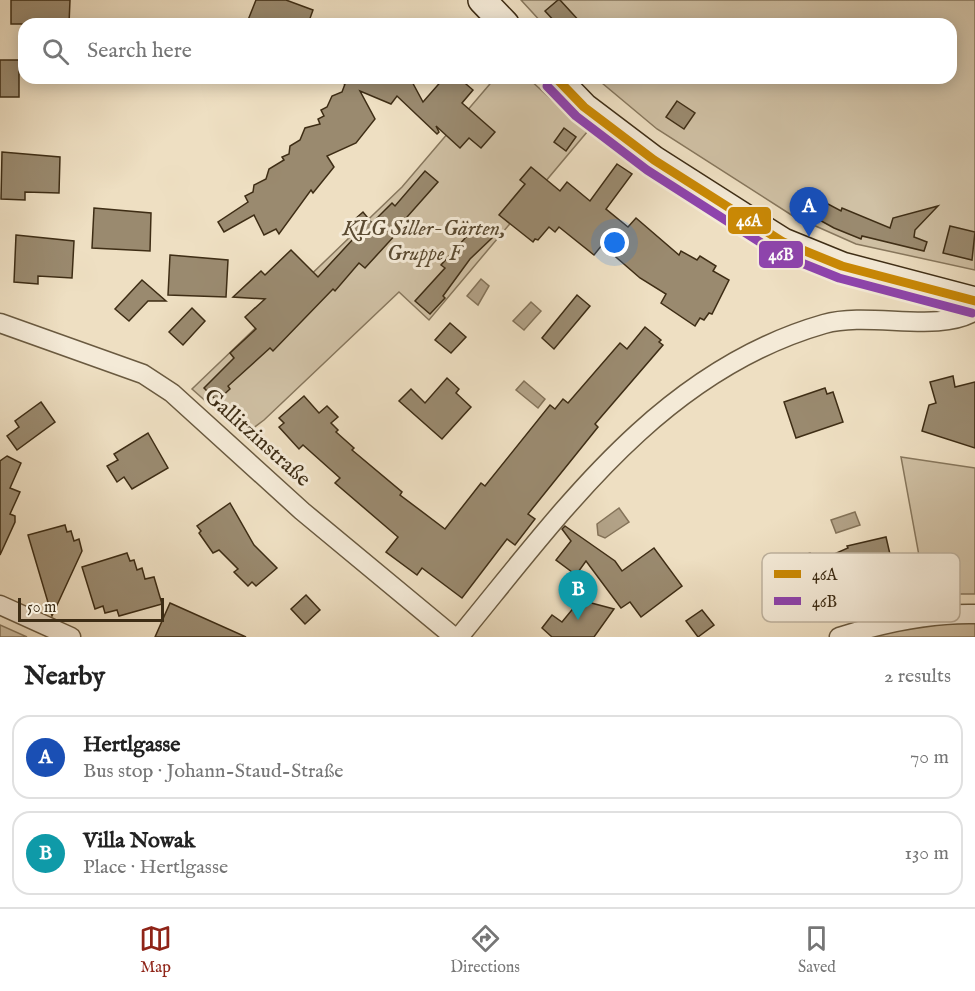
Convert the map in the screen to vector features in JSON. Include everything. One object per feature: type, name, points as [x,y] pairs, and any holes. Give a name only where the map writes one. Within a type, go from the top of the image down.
[{"type":"street","points":[[482,0],[499,18]]},
{"type":"street","points":[[562,84],[584,107],[654,160],[783,242],[842,266],[975,301]]},
{"type":"street","points":[[459,637],[590,478],[654,417],[690,389],[755,350],[825,324],[859,319],[953,321],[975,311]]},
{"type":"street","name":"Gallitzinstraße","points":[[0,323],[143,374],[172,393],[302,511],[454,637]]},
{"type":"street","points":[[0,605],[71,637]]},
{"type":"street","points":[[960,615],[975,614]]},
{"type":"street","points":[[839,637],[874,626],[898,622]]},
{"type":"green space","points":[[521,0],[975,0],[975,270],[856,244],[793,216],[657,129],[603,84],[957,84],[957,18],[538,18]]},
{"type":"green space","name":"KLG Siller-Gärten, Gruppe F","points":[[490,84],[535,84],[587,132],[429,320],[399,292],[264,420],[244,435],[192,389],[402,187]]},
{"type":"green space","points":[[901,457],[975,468],[975,594],[960,594],[960,553],[919,553]]},
{"type":"green space","points":[[975,620],[975,637],[860,637],[931,622]]},
{"type":"green space","points":[[0,625],[27,637],[0,637]]},
{"type":"shaded area","points":[[481,279],[489,286],[478,305],[467,296]]},
{"type":"shaded area","points":[[531,302],[541,311],[524,330],[513,321]]},
{"type":"shaded area","points":[[524,381],[545,399],[538,408],[516,390]]},
{"type":"shaded area","points":[[619,508],[629,522],[605,538],[598,535],[597,524]]},
{"type":"shaded area","points":[[855,512],[860,525],[836,533],[831,520]]},
{"type":"building","points":[[11,0],[70,0],[69,18],[18,18],[18,24],[11,24]]},
{"type":"building","points":[[256,0],[286,0],[313,10],[310,18],[249,18]]},
{"type":"building","points":[[560,0],[576,18],[551,18],[545,11]]},
{"type":"building","points":[[0,60],[18,60],[19,97],[0,97]]},
{"type":"building","points":[[345,84],[413,84],[423,102],[439,84],[466,84],[473,90],[462,103],[495,132],[481,148],[469,138],[460,148],[436,126],[439,132],[437,134],[397,96],[391,104],[360,91],[375,119],[356,143],[327,156],[334,167],[313,193],[311,190],[279,234],[276,229],[264,235],[254,215],[224,232],[218,222],[248,202],[245,196],[253,192],[254,185],[266,179],[269,169],[284,160],[282,157],[289,154],[290,146],[300,140],[305,128],[320,124],[318,119],[324,116],[321,110],[327,107],[332,96],[342,92]]},
{"type":"building","points":[[677,101],[695,113],[684,129],[666,117]]},
{"type":"building","points":[[564,128],[576,137],[566,151],[554,142]]},
{"type":"building","points":[[2,152],[60,157],[59,193],[25,192],[25,200],[1,199]]},
{"type":"building","points":[[617,164],[632,174],[606,209],[628,227],[636,218],[679,255],[681,251],[697,260],[700,256],[716,266],[713,271],[729,280],[712,314],[709,313],[704,320],[700,318],[695,326],[661,303],[666,294],[640,278],[602,245],[594,255],[559,227],[555,232],[549,227],[538,240],[535,239],[533,242],[499,215],[525,184],[520,180],[531,167],[560,191],[567,182],[590,201]]},
{"type":"building","points":[[425,171],[438,182],[407,217],[409,220],[365,268],[359,263],[335,291],[333,289],[273,351],[270,348],[228,386],[230,389],[217,401],[204,388],[234,358],[230,353],[256,329],[245,317],[265,299],[233,297],[261,271],[265,275],[291,250],[318,277],[355,237],[346,227],[363,212],[372,223],[392,203],[395,206]]},
{"type":"building","points":[[811,195],[841,211],[842,208],[890,228],[893,218],[938,206],[915,230],[914,237],[927,242],[924,251],[862,236],[861,239],[834,228],[803,211]]},
{"type":"building","points":[[94,208],[151,213],[150,251],[92,248]]},
{"type":"building","points":[[950,226],[975,232],[972,260],[943,253]]},
{"type":"building","points":[[475,227],[478,230],[481,227],[492,238],[470,259],[443,296],[445,298],[430,314],[415,301],[445,268],[441,265]]},
{"type":"building","points":[[16,235],[74,241],[72,278],[38,276],[38,284],[14,282]]},
{"type":"building","points":[[170,255],[228,260],[226,297],[168,295]]},
{"type":"building","points":[[142,280],[166,301],[148,301],[129,321],[115,309]]},
{"type":"building","points":[[577,295],[590,306],[554,349],[542,338]]},
{"type":"building","points":[[192,308],[205,321],[183,345],[169,332]]},
{"type":"building","points":[[450,323],[466,337],[451,353],[435,340]]},
{"type":"building","points":[[645,327],[661,340],[659,342],[663,345],[595,424],[598,427],[528,514],[535,519],[515,545],[507,539],[462,598],[422,568],[417,575],[386,552],[398,537],[335,483],[340,478],[303,445],[299,449],[279,427],[284,423],[279,418],[304,396],[319,413],[327,406],[338,417],[331,423],[338,430],[336,432],[354,448],[352,450],[402,492],[400,495],[445,529],[481,483],[485,486],[550,405],[555,409],[563,399],[568,403],[620,343],[627,349]]},
{"type":"building","points":[[953,376],[955,387],[975,382],[975,448],[922,431],[929,405],[936,403],[930,382]]},
{"type":"building","points":[[447,378],[459,389],[456,393],[471,407],[442,439],[399,401],[411,389],[425,403]]},
{"type":"building","points":[[825,388],[827,394],[833,392],[843,422],[796,438],[784,402]]},
{"type":"building","points":[[41,402],[55,422],[17,450],[7,436],[19,427],[15,421]]},
{"type":"building","points":[[148,433],[168,468],[132,489],[124,477],[117,482],[107,466],[118,460],[114,454]]},
{"type":"building","points":[[7,456],[21,463],[10,488],[20,492],[10,514],[15,516],[15,522],[0,555],[0,461]]},
{"type":"building","points":[[230,503],[254,545],[277,568],[256,586],[252,582],[248,586],[234,572],[238,569],[219,550],[213,553],[199,533],[201,531],[197,526]]},
{"type":"building","points":[[65,525],[67,532],[71,531],[74,541],[79,539],[82,551],[52,616],[28,535]]},
{"type":"building","points":[[565,526],[615,561],[622,571],[654,548],[682,586],[641,617],[630,602],[621,608],[586,561],[576,575],[556,560],[571,541],[562,529]]},
{"type":"building","points":[[886,537],[890,553],[837,553],[848,548],[847,546]]},
{"type":"building","points":[[127,553],[130,561],[134,560],[137,570],[142,568],[145,579],[154,577],[162,604],[119,616],[117,610],[105,613],[103,606],[95,609],[82,567]]},
{"type":"building","points":[[306,595],[320,610],[305,624],[291,609]]},
{"type":"building","points":[[580,600],[614,609],[594,637],[552,637],[542,628],[552,615],[562,622]]},
{"type":"building","points":[[170,603],[246,637],[155,637]]},
{"type":"building","points":[[702,610],[714,625],[698,637],[686,621]]},
{"type":"transit line","name":"46A","points":[[562,84],[584,107],[654,160],[783,242],[842,266],[975,301]]},
{"type":"transit line","name":"46B","points":[[547,86],[576,116],[647,170],[777,253],[839,278],[972,313]]},
{"type":"place","name":"Hertlgasse","points":[[809,237]]},
{"type":"place","name":"Villa Nowak","points":[[578,620]]}]
